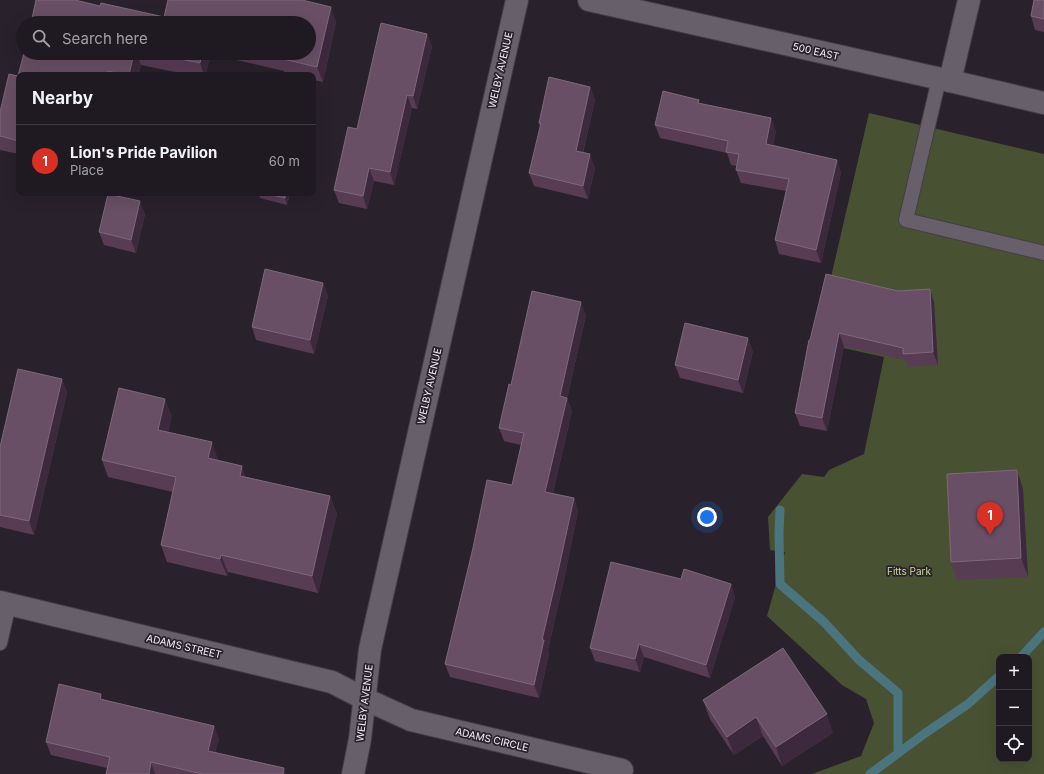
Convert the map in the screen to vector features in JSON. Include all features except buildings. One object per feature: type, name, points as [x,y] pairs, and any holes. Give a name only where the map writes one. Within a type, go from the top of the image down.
[{"type":"street","name":"WELBY AVENUE","points":[[353,774],[358,752],[370,649],[517,0]]},
{"type":"street","name":"500 EAST","points":[[588,0],[1044,103]]},
{"type":"street","points":[[945,80],[969,0]]},
{"type":"street","name":"ADAMS STREET","points":[[4,603],[332,682],[364,699]]},
{"type":"street","name":"ADAMS CIRCLE","points":[[364,699],[411,720],[622,770]]},
{"type":"lane","points":[[945,80],[906,220],[1044,253]]},
{"type":"lane","points":[[0,643],[4,603]]},
{"type":"green space","name":"Fitts Park","points":[[869,113],[1044,154],[1044,774],[812,774],[861,756],[874,723],[866,699],[842,685],[767,616],[785,552],[770,550],[768,517],[802,474],[824,477],[829,470],[864,454],[884,357],[816,342]]},
{"type":"waterway","points":[[780,510],[780,584],[824,622],[859,660],[898,693],[898,753]]},
{"type":"waterway","points":[[1024,654],[1044,632]]},
{"type":"waterway","points":[[870,774],[968,704],[996,679]]},
{"type":"place","name":"Lion's Pride Pavilion","points":[[990,535]]}]
